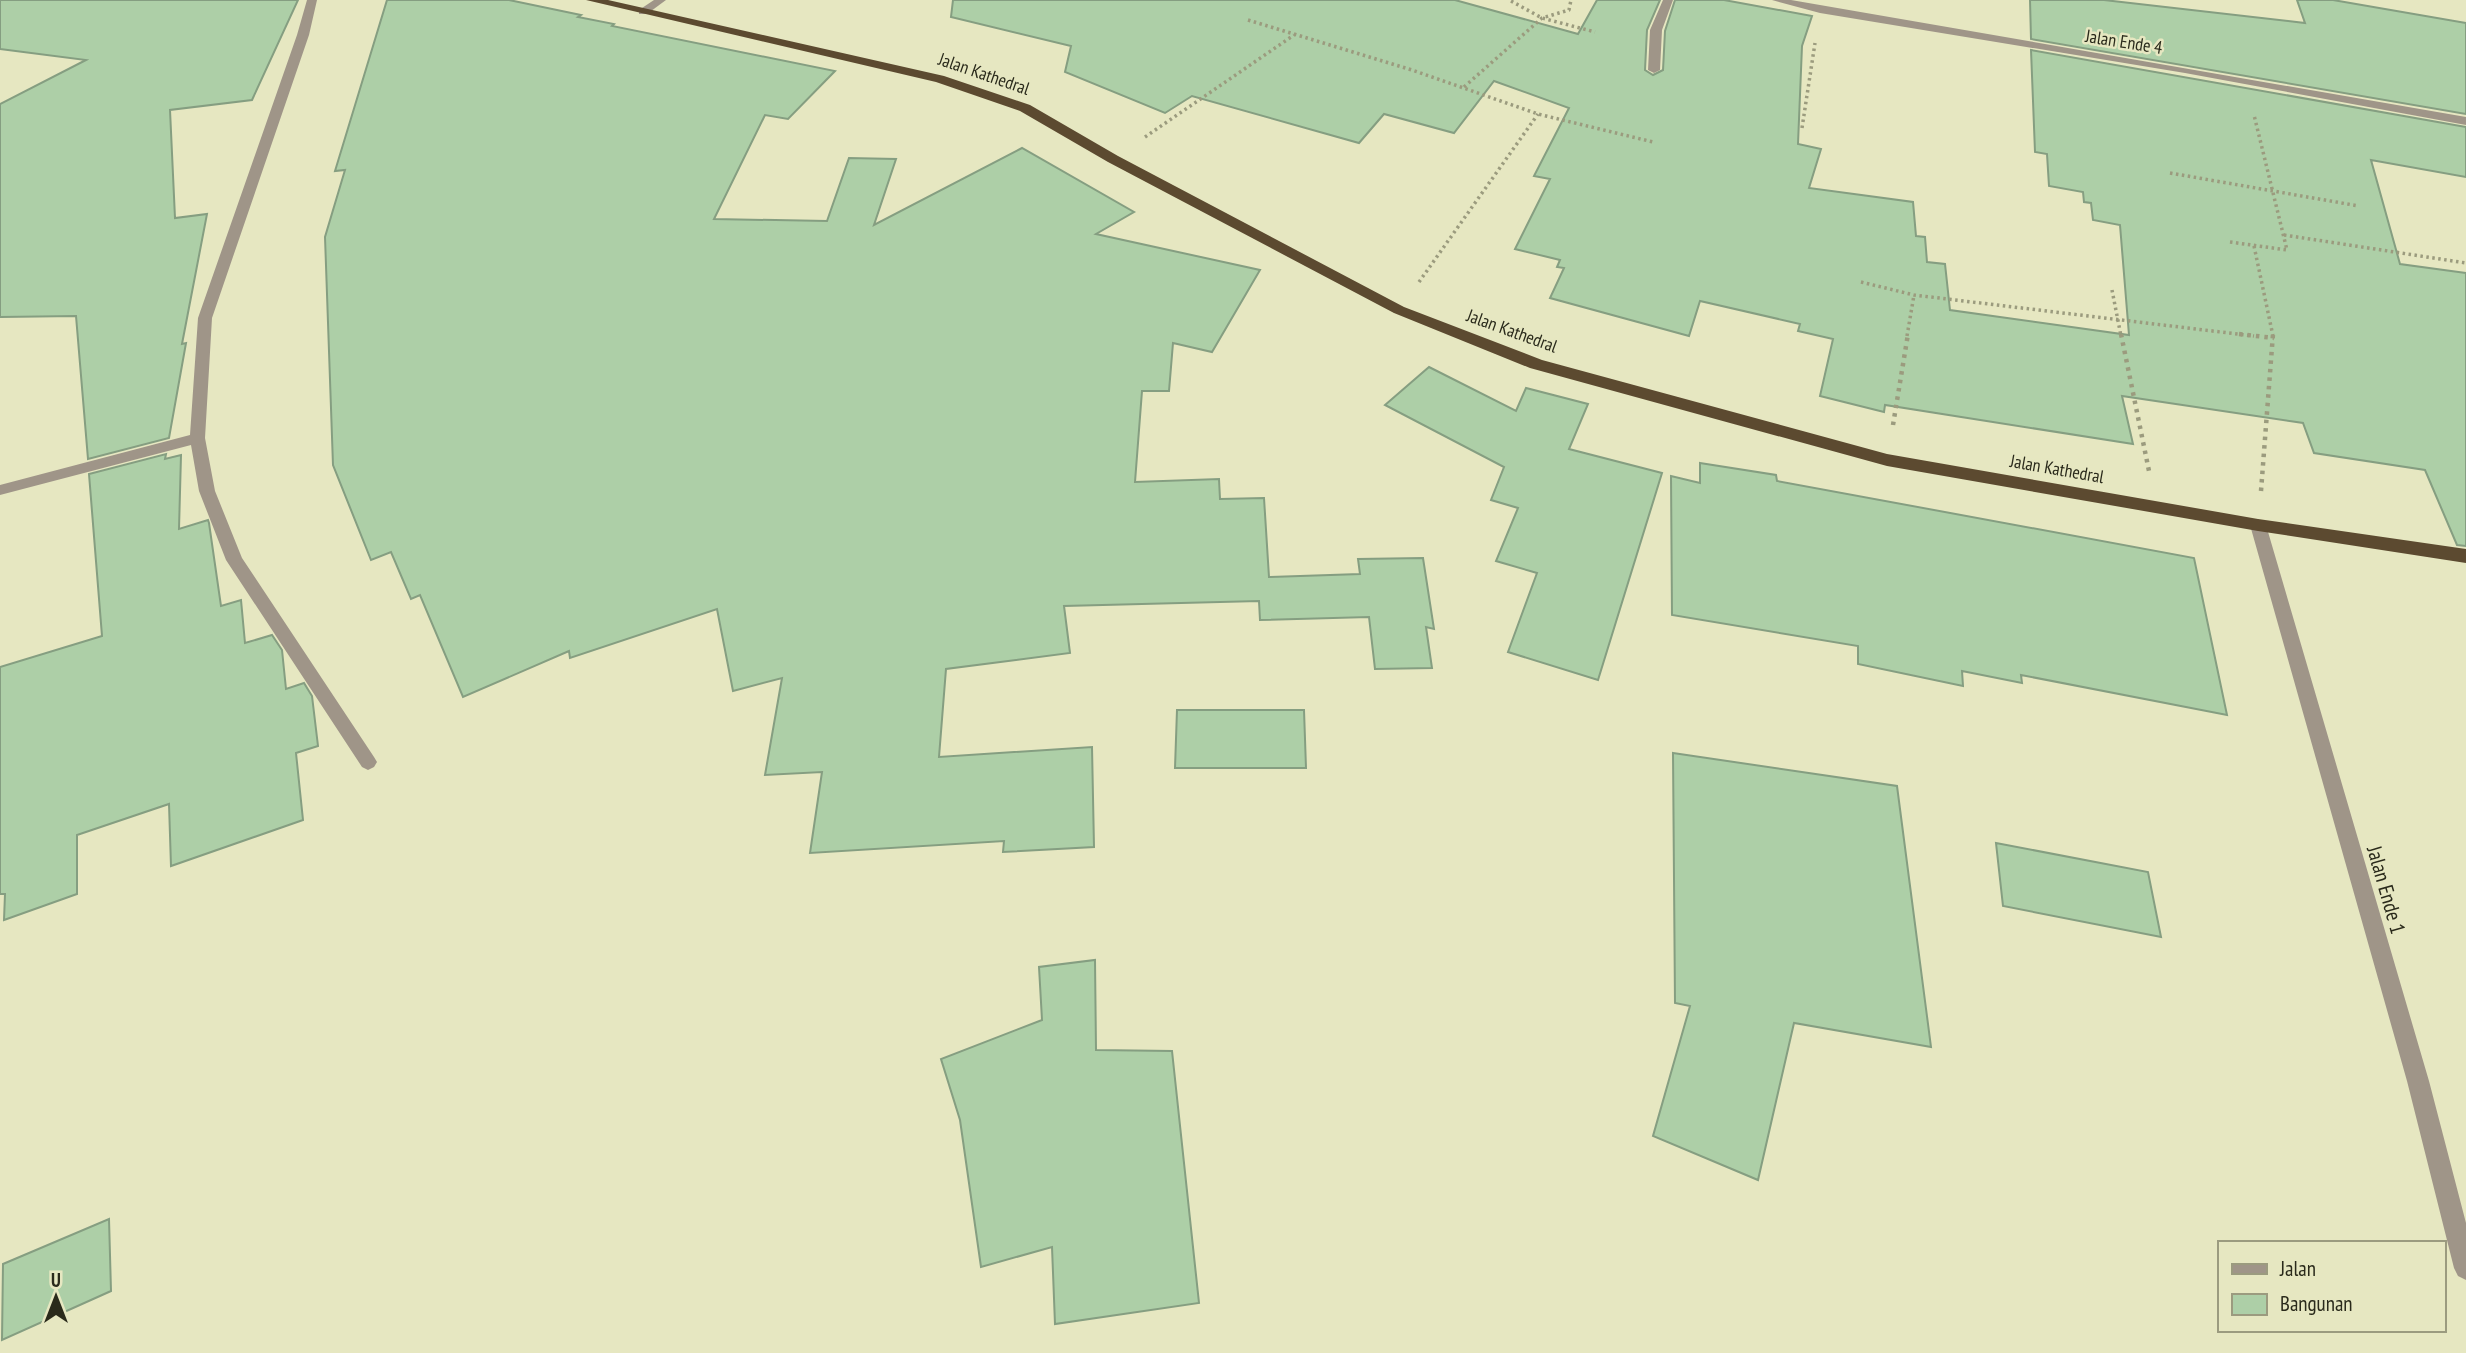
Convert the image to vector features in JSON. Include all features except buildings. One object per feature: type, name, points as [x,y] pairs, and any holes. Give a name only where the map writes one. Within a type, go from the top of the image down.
[{"type":"highway","name":"Jalan Kathedral","points":[[592,0],[940,79],[1025,108],[1113,159],[1399,310],[1536,364],[1887,460],[2258,525],[2466,556]]},
{"type":"street","points":[[312,0],[303,35],[205,318],[197,438],[207,491],[234,560],[368,762]]},
{"type":"street","points":[[643,12],[661,0]]},
{"type":"street","points":[[1654,69],[1656,30],[1668,0]]},
{"type":"street","name":"Jalan Ende 4","points":[[1777,0],[1820,10],[2466,121]]},
{"type":"street","points":[[0,490],[197,438]]},
{"type":"street","name":"Jalan Ende 1","points":[[2258,525],[2418,1081],[2466,1268]]},
{"type":"path","points":[[1463,88],[1542,18],[1569,10],[1571,0]]},
{"type":"path","points":[[1511,1],[1542,18],[1595,32]]},
{"type":"path","points":[[1802,128],[1820,10]]},
{"type":"path","points":[[1248,20],[1538,114],[1653,142]]},
{"type":"path","points":[[1113,159],[1295,35]]},
{"type":"path","points":[[2230,242],[2287,250],[2245,81]]},
{"type":"path","points":[[1399,310],[1538,114]]},
{"type":"path","points":[[2171,173],[2359,206]]},
{"type":"path","points":[[2284,235],[2466,263]]},
{"type":"path","points":[[2254,246],[2274,338],[2258,525]]},
{"type":"path","points":[[1861,282],[1914,295],[2274,338]]},
{"type":"path","points":[[2112,290],[2156,508]]},
{"type":"path","points":[[1887,460],[1914,295]]}]
